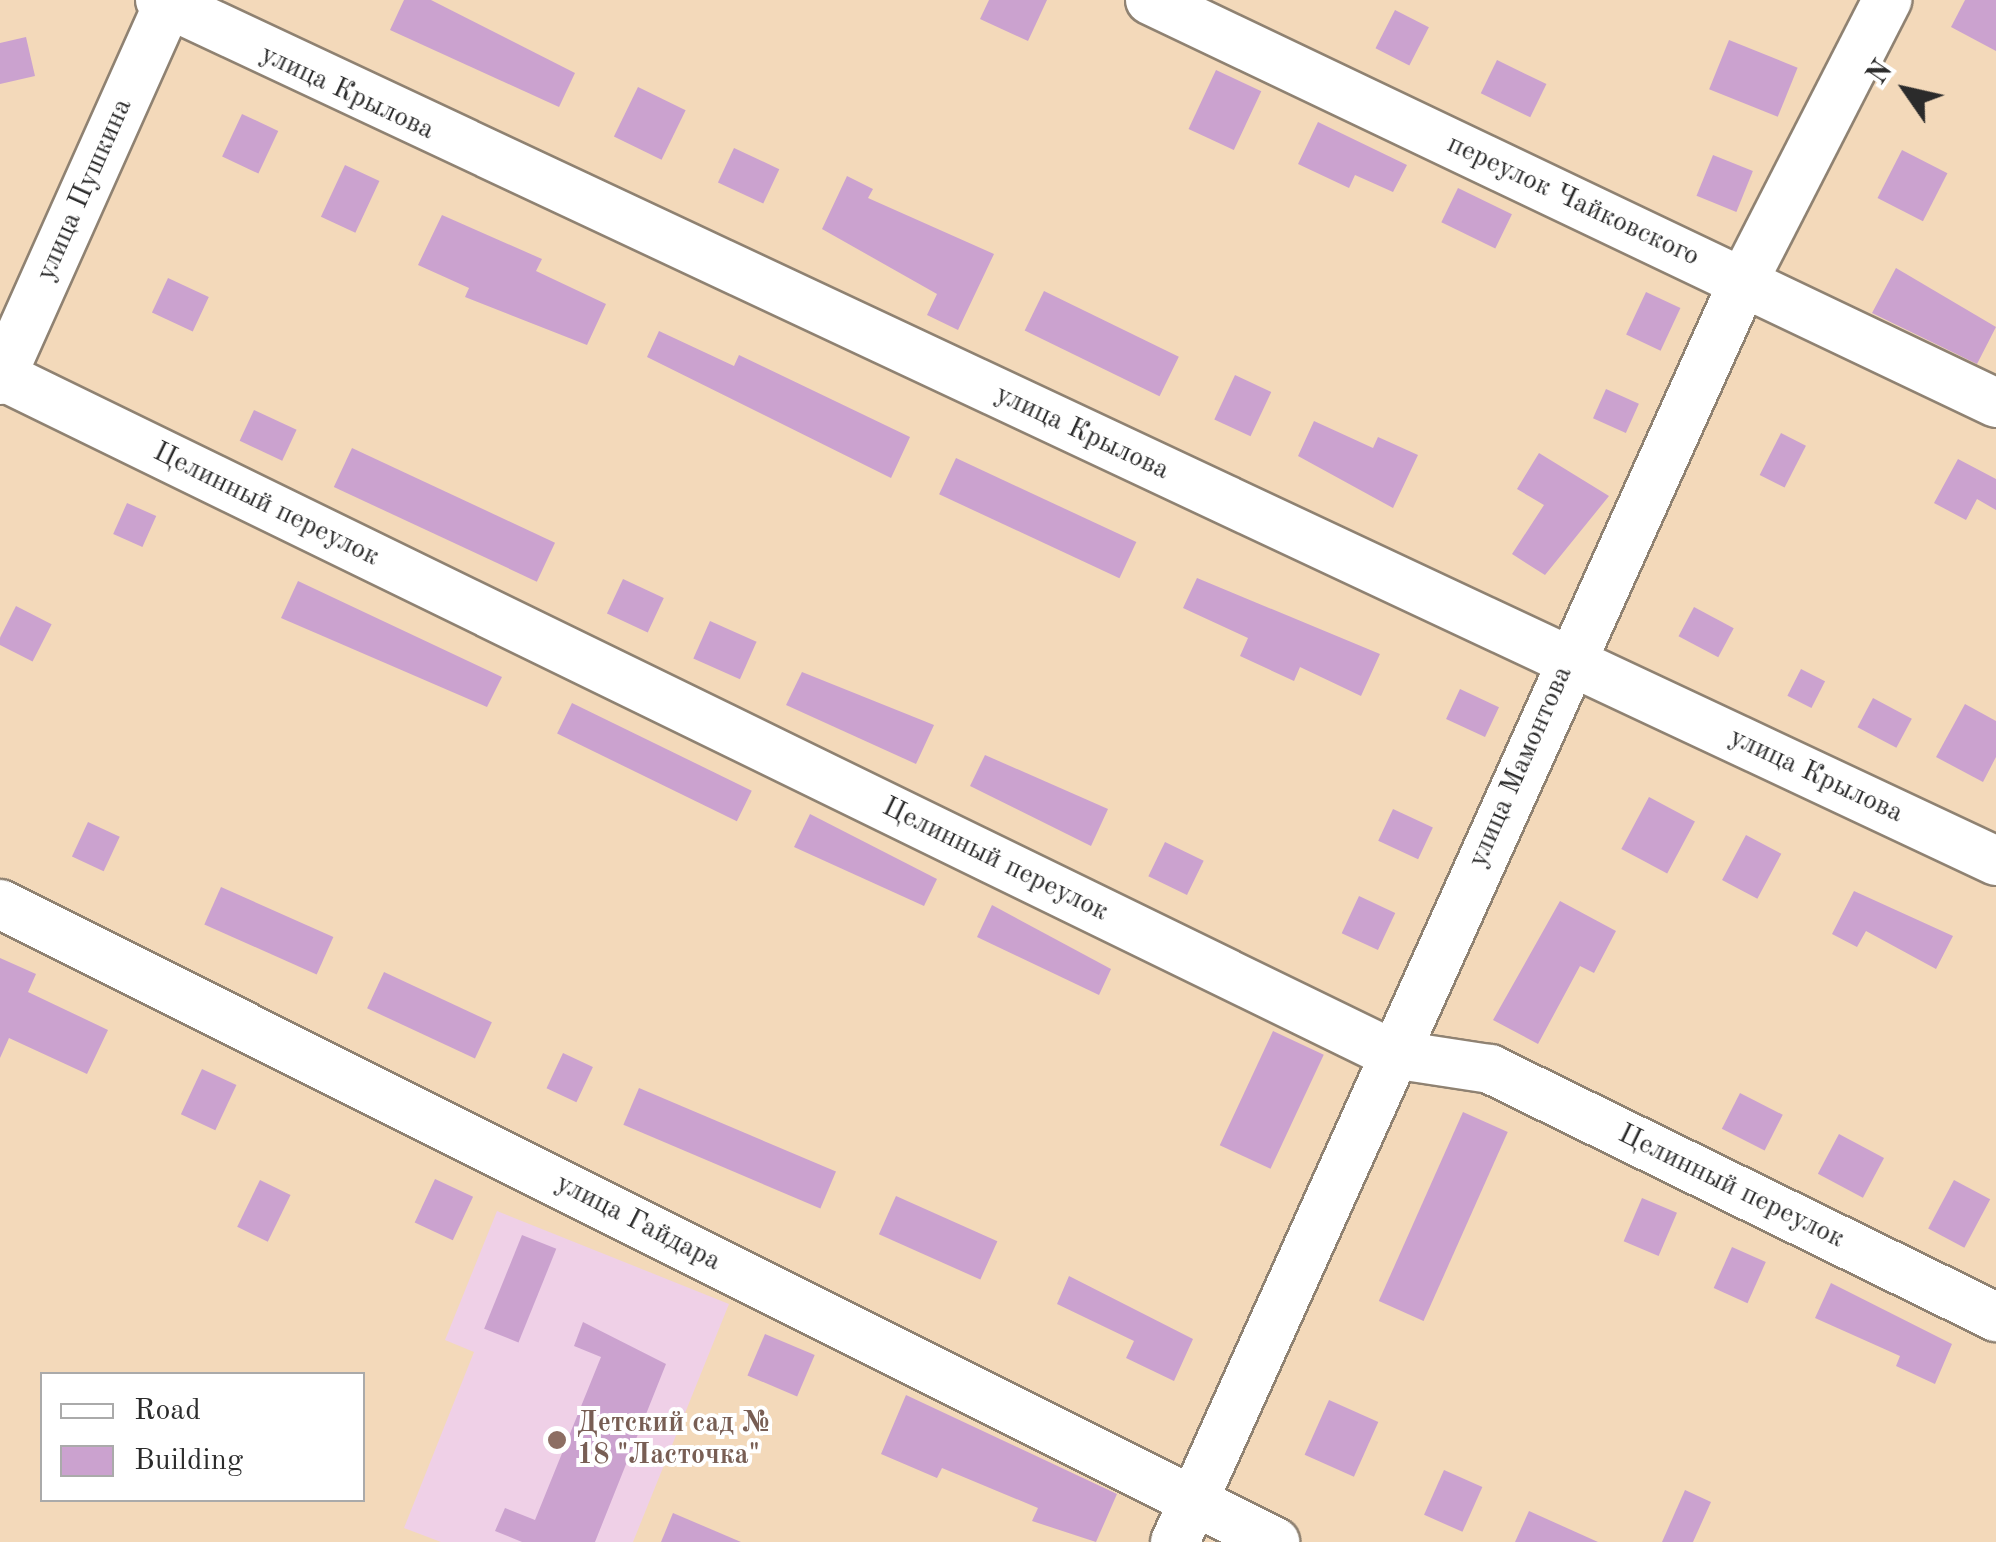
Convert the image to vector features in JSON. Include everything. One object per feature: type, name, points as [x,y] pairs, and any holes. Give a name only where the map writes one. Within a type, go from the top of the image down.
[{"type":"street","name":"переулок Чайковского","points":[[1150,0],[1996,403]]},
{"type":"street","name":"улица Мамонтова","points":[[1185,1522],[1392,1054],[1743,282],[1886,0]]},
{"type":"street","name":"улица Пушкина","points":[[1,378],[17,298],[165,3]]},
{"type":"street","name":"улица Крылова","points":[[165,3],[1996,861]]},
{"type":"street","name":"Целинный переулок","points":[[1,378],[1392,1054],[1490,1070],[1996,1316]]},
{"type":"street","name":"улица Гайдара","points":[[0,904],[1185,1522],[1275,1542]]},
{"type":"shaded area","name":"Детский сад № 18 \"Ласточка\"","points":[[497,1211],[729,1304],[633,1542],[441,1542],[404,1528],[474,1352],[445,1340]]},
{"type":"building","points":[[404,0],[431,0],[575,73],[559,107],[390,30]]},
{"type":"building","points":[[989,0],[1047,0],[1028,41],[980,19]]},
{"type":"building","points":[[1965,0],[1996,0],[1996,51],[1951,27]]},
{"type":"building","points":[[1395,10],[1429,27],[1409,66],[1375,48]]},
{"type":"building","points":[[26,37],[35,76],[0,84],[0,43]]},
{"type":"building","points":[[1729,40],[1798,68],[1778,117],[1709,89]]},
{"type":"building","points":[[1497,60],[1546,84],[1530,117],[1481,93]]},
{"type":"building","points":[[1216,70],[1261,91],[1234,150],[1189,129]]},
{"type":"building","points":[[638,87],[686,110],[662,160],[614,136]]},
{"type":"building","points":[[242,114],[278,131],[258,174],[222,157]]},
{"type":"building","points":[[1318,122],[1407,165],[1393,192],[1355,175],[1349,188],[1298,164]]},
{"type":"building","points":[[734,148],[779,169],[763,204],[718,182]]},
{"type":"building","points":[[1902,150],[1947,173],[1923,221],[1877,198]]},
{"type":"building","points":[[1713,155],[1753,171],[1736,212],[1697,196]]},
{"type":"building","points":[[345,165],[379,181],[355,233],[321,217]]},
{"type":"building","points":[[847,176],[873,189],[868,198],[994,254],[958,330],[927,315],[937,294],[822,229]]},
{"type":"building","points":[[1458,188],[1512,214],[1495,248],[1441,222]]},
{"type":"building","points":[[442,215],[542,259],[536,271],[606,304],[587,345],[465,297],[469,288],[418,265]]},
{"type":"building","points":[[1896,268],[1996,327],[1977,364],[1872,313]]},
{"type":"building","points":[[168,278],[209,297],[193,331],[152,312]]},
{"type":"building","points":[[1044,291],[1179,357],[1160,396],[1025,331]]},
{"type":"building","points":[[1646,292],[1680,308],[1661,351],[1626,335]]},
{"type":"building","points":[[659,331],[734,366],[739,355],[910,437],[891,478],[647,357]]},
{"type":"building","points":[[1235,375],[1271,392],[1251,436],[1214,419]]},
{"type":"building","points":[[1606,389],[1639,404],[1626,433],[1593,418]]},
{"type":"building","points":[[254,410],[297,430],[282,461],[240,441]]},
{"type":"building","points":[[1314,421],[1373,448],[1378,437],[1418,455],[1393,508],[1298,456]]},
{"type":"building","points":[[1781,433],[1806,446],[1785,488],[1760,475]]},
{"type":"building","points":[[352,448],[555,543],[537,582],[334,487]]},
{"type":"building","points":[[1539,453],[1609,496],[1545,575],[1512,554],[1544,505],[1517,489]]},
{"type":"building","points":[[956,458],[1136,542],[1119,578],[939,494]]},
{"type":"building","points":[[1958,459],[1996,479],[1996,510],[1977,499],[1966,520],[1934,503]]},
{"type":"building","points":[[127,503],[156,516],[142,547],[113,534]]},
{"type":"building","points":[[1197,578],[1380,654],[1361,696],[1300,667],[1294,681],[1240,656],[1248,638],[1183,608]]},
{"type":"building","points":[[623,579],[664,598],[648,632],[607,613]]},
{"type":"building","points":[[298,581],[502,677],[487,707],[281,618]]},
{"type":"building","points":[[16,606],[52,624],[33,662],[0,645]]},
{"type":"building","points":[[1694,607],[1734,628],[1718,657],[1679,636]]},
{"type":"building","points":[[710,621],[757,642],[740,679],[693,658]]},
{"type":"building","points":[[1801,669],[1825,681],[1811,708],[1787,696]]},
{"type":"building","points":[[802,672],[934,725],[916,764],[786,705]]},
{"type":"building","points":[[1460,689],[1499,707],[1485,737],[1446,719]]},
{"type":"building","points":[[1873,698],[1912,719],[1896,748],[1858,727]]},
{"type":"building","points":[[572,703],[752,791],[737,821],[557,734]]},
{"type":"building","points":[[1965,704],[1996,721],[1996,757],[1983,782],[1936,757]]},
{"type":"building","points":[[985,755],[1108,809],[1091,846],[970,786]]},
{"type":"building","points":[[1649,797],[1695,821],[1667,874],[1621,849]]},
{"type":"building","points":[[1393,809],[1433,828],[1418,859],[1378,841]]},
{"type":"building","points":[[810,814],[937,879],[924,906],[794,847]]},
{"type":"building","points":[[88,822],[120,837],[104,871],[72,856]]},
{"type":"building","points":[[1746,835],[1781,854],[1757,899],[1722,880]]},
{"type":"building","points":[[1165,842],[1204,861],[1187,895],[1148,876]]},
{"type":"building","points":[[221,887],[333,937],[317,974],[204,924]]},
{"type":"building","points":[[1854,891],[1953,936],[1936,969],[1866,931],[1857,947],[1832,934]]},
{"type":"building","points":[[1359,896],[1395,913],[1378,950],[1342,933]]},
{"type":"building","points":[[1560,901],[1616,931],[1594,973],[1580,966],[1538,1044],[1493,1020]]},
{"type":"building","points":[[992,905],[1111,969],[1099,995],[977,937]]},
{"type":"building","points":[[0,958],[36,974],[28,992],[108,1030],[87,1074],[9,1038],[0,1058]]},
{"type":"building","points":[[384,972],[492,1022],[475,1059],[367,1008]]},
{"type":"building","points":[[1273,1031],[1324,1055],[1271,1169],[1220,1145]]},
{"type":"building","points":[[563,1053],[593,1067],[576,1102],[547,1088]]},
{"type":"building","points":[[202,1069],[236,1085],[215,1130],[181,1114]]},
{"type":"building","points":[[639,1088],[836,1172],[820,1208],[623,1125]]},
{"type":"building","points":[[1740,1093],[1783,1115],[1765,1150],[1722,1129]]},
{"type":"building","points":[[1463,1112],[1508,1132],[1424,1321],[1379,1301]]},
{"type":"building","points":[[1839,1134],[1884,1158],[1863,1198],[1818,1174]]},
{"type":"building","points":[[435,1179],[473,1197],[453,1240],[415,1223]]},
{"type":"building","points":[[260,1180],[291,1195],[268,1242],[237,1227]]},
{"type":"building","points":[[1954,1180],[1990,1199],[1964,1248],[1928,1229]]},
{"type":"building","points":[[896,1196],[997,1241],[980,1280],[879,1234]]},
{"type":"building","points":[[1642,1198],[1677,1213],[1659,1256],[1624,1241]]},
{"type":"building","points":[[522,1235],[556,1249],[518,1343],[484,1329]]},
{"type":"building","points":[[1732,1247],[1766,1262],[1747,1303],[1714,1288]]},
{"type":"building","points":[[1069,1276],[1193,1339],[1174,1381],[1126,1358],[1134,1341],[1057,1304]]},
{"type":"building","points":[[1831,1283],[1952,1344],[1935,1384],[1896,1366],[1900,1356],[1815,1318]]},
{"type":"building","points":[[583,1322],[666,1364],[595,1542],[522,1542],[495,1531],[505,1508],[535,1520],[601,1357],[574,1346]]},
{"type":"building","points":[[765,1334],[815,1355],[797,1397],[747,1375]]},
{"type":"building","points":[[906,1395],[1117,1494],[1096,1542],[1032,1521],[1038,1508],[942,1468],[937,1478],[881,1454]]},
{"type":"building","points":[[1329,1400],[1378,1422],[1354,1477],[1305,1455]]},
{"type":"building","points":[[1444,1470],[1482,1487],[1462,1532],[1424,1515]]},
{"type":"building","points":[[1685,1490],[1711,1502],[1693,1542],[1662,1542]]},
{"type":"building","points":[[1529,1511],[1598,1542],[1515,1542]]},
{"type":"building","points":[[673,1513],[741,1542],[661,1542]]},
{"type":"place","name":"Детский сад № 18 \"Ласточка\"","points":[[557,1440]]}]
